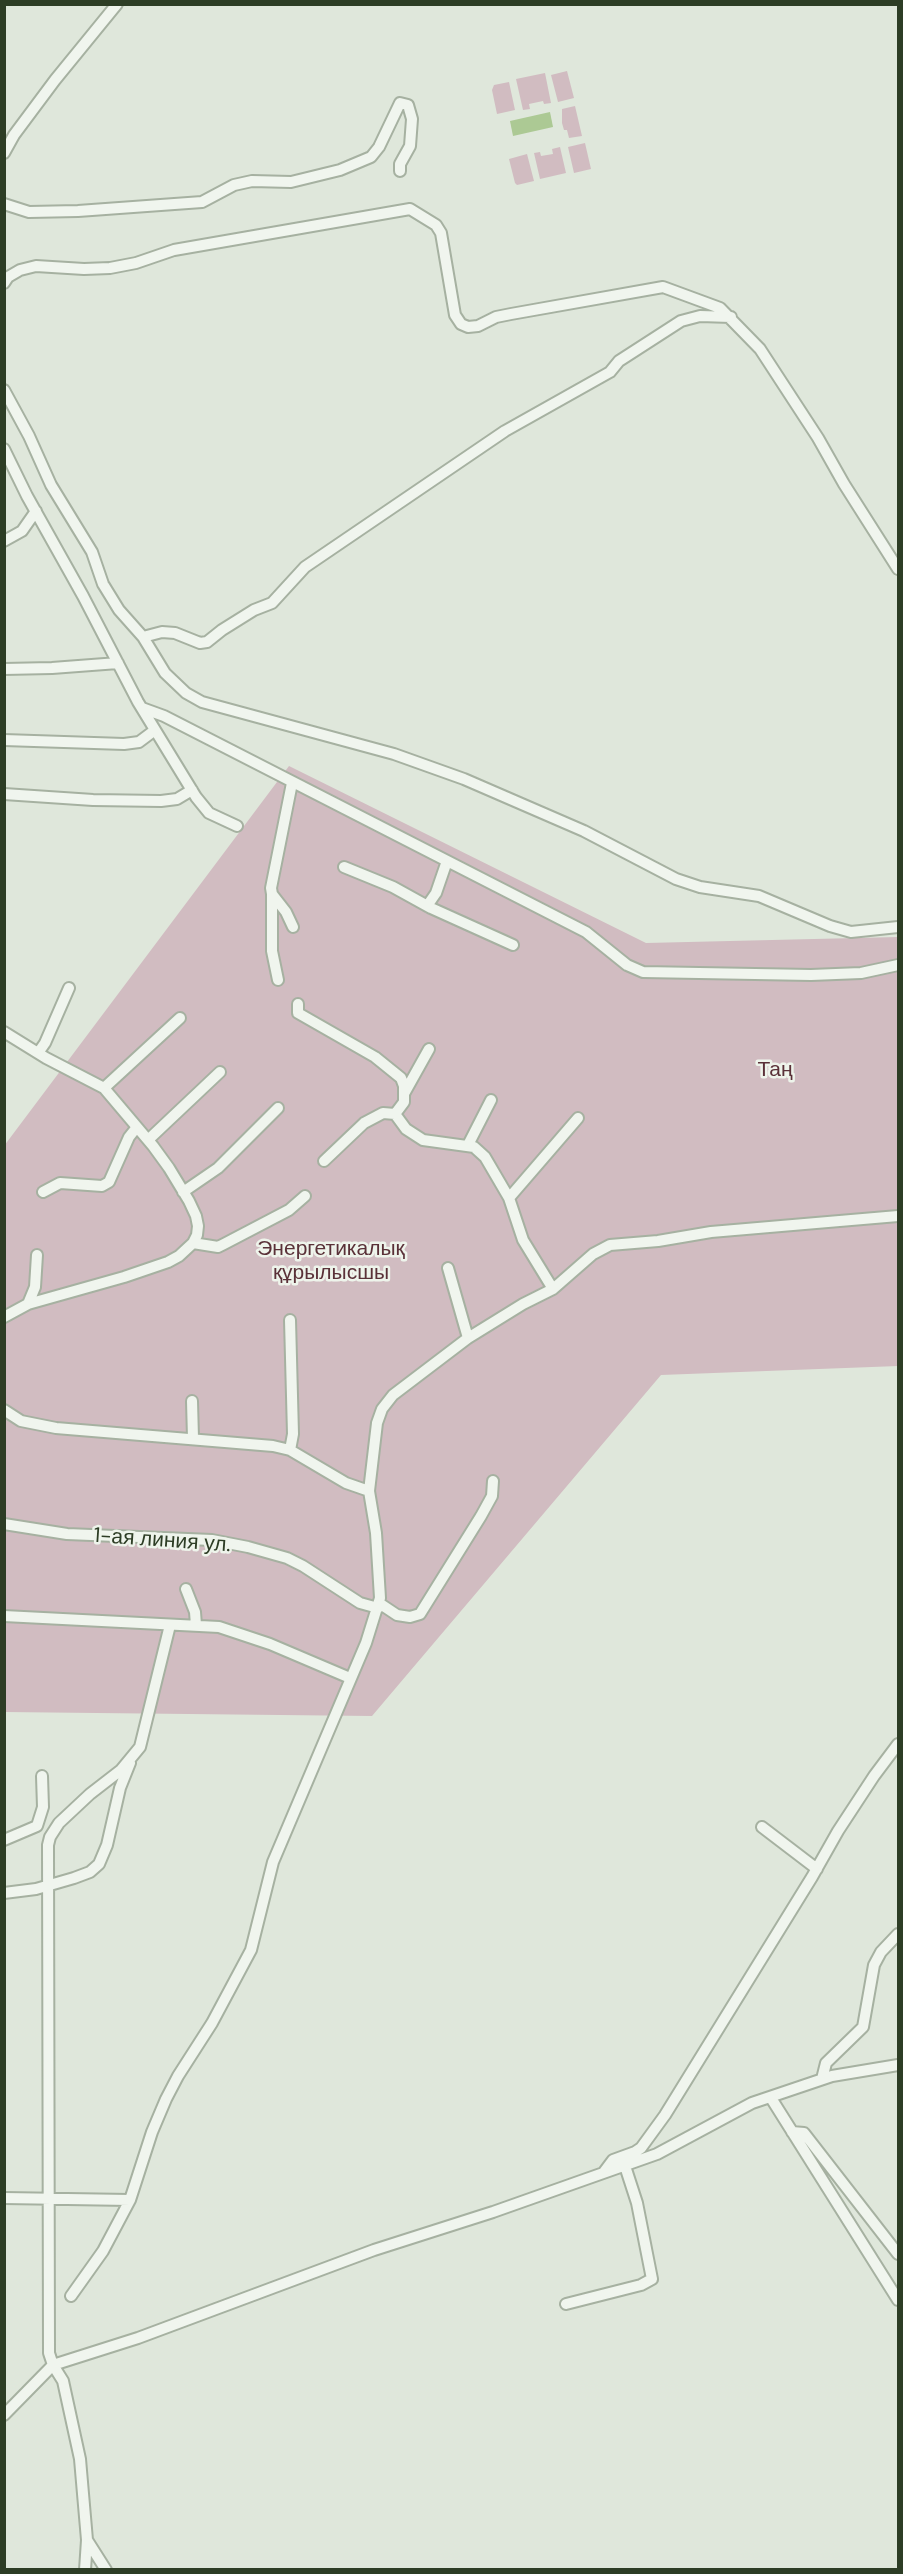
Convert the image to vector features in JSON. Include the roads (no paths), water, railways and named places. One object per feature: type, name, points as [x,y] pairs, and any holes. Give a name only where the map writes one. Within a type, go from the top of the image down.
[{"type":"street","points":[[4,153],[14,135],[55,80],[117,4]]},
{"type":"street","points":[[4,204],[29,212],[90,211],[202,202],[234,185],[252,181],[291,182],[340,170],[371,157],[379,147],[400,103],[408,105],[412,119],[410,146],[400,164],[400,171]]},
{"type":"street","points":[[4,283],[8,277],[20,270],[36,266],[110,268],[184,248],[410,209],[436,225],[441,233],[455,315],[460,324],[468,327],[478,326],[496,317],[663,288],[720,308],[732,317],[775,370],[898,569]]},
{"type":"street","points":[[142,637],[162,632],[175,633],[200,643],[207,642],[246,615],[272,603],[305,567],[505,431],[610,372],[619,361],[681,321],[700,316],[732,317]]},
{"type":"street","points":[[4,390],[51,484],[92,552],[103,584],[165,673],[186,693],[202,702],[394,754],[464,779],[584,831],[676,879],[700,887],[759,896],[830,926],[851,932],[898,927]]},
{"type":"street","points":[[4,449],[7,461],[142,708],[192,790],[209,813],[237,826]]},
{"type":"street","points":[[5,542],[22,531],[36,511]]},
{"type":"street","points":[[4,669],[118,663]]},
{"type":"street","points":[[142,708],[164,716],[586,932],[627,965],[643,972],[820,975],[861,973],[898,965]]},
{"type":"street","points":[[4,740],[124,744],[139,742],[155,730]]},
{"type":"street","points":[[278,980],[272,951],[272,894],[274,868],[292,783]]},
{"type":"street","points":[[4,794],[135,802],[177,799],[192,790]]},
{"type":"street","points":[[427,906],[436,893],[447,861]]},
{"type":"street","points":[[344,867],[393,887],[427,906],[513,945]]},
{"type":"street","points":[[272,894],[286,912],[293,927]]},
{"type":"street","points":[[38,1053],[45,1043],[69,988]]},
{"type":"street","points":[[298,1004],[297,1013],[319,1028],[356,1045],[391,1069],[401,1078],[404,1092],[404,1102],[395,1113],[376,1115],[324,1161]]},
{"type":"street","points":[[104,1088],[180,1018]]},
{"type":"street","points":[[4,1032],[104,1088],[148,1140],[183,1192],[196,1216],[197,1235],[179,1256],[147,1270],[28,1304],[9,1312],[4,1317]]},
{"type":"street","points":[[404,1092],[429,1049]]},
{"type":"street","points":[[148,1140],[220,1072]]},
{"type":"street","points":[[468,1145],[491,1100]]},
{"type":"street","points":[[183,1192],[218,1168],[278,1108]]},
{"type":"street","points":[[395,1113],[414,1136],[435,1142],[468,1145],[485,1157],[509,1198],[523,1240],[553,1289]]},
{"type":"street","points":[[509,1198],[578,1118]]},
{"type":"street","points":[[44,1192],[60,1183],[102,1186],[109,1182],[129,1137],[137,1127]]},
{"type":"street","points":[[192,1243],[218,1247],[230,1242],[290,1210],[304,1196]]},
{"type":"street","points":[[71,2296],[102,2251],[130,2200],[153,2132],[178,2076],[212,2023],[251,1950],[273,1862],[350,1678],[356,1670],[378,1606],[376,1533],[369,1491],[377,1423],[382,1409],[393,1395],[468,1338],[515,1308],[553,1289],[593,1254],[610,1245],[658,1241],[711,1232],[898,1216]]},
{"type":"street","points":[[28,1304],[35,1287],[37,1255]]},
{"type":"street","points":[[448,1268],[468,1338]]},
{"type":"street","points":[[290,1320],[294,1434],[290,1450]]},
{"type":"street","points":[[192,1401],[193,1438]]},
{"type":"street","points":[[4,1410],[21,1421],[38,1426],[249,1442],[290,1450],[346,1483],[369,1491]]},
{"type":"street","name":"1-ая линия ул.","points":[[4,1524],[67,1534],[212,1540],[248,1547],[287,1558],[303,1566],[360,1603],[378,1606],[397,1615],[410,1617],[420,1614],[481,1516],[492,1496],[493,1481]]},
{"type":"street","points":[[186,1589],[195,1612],[196,1625]]},
{"type":"street","points":[[4,1617],[219,1627],[243,1634],[350,1678]]},
{"type":"street","points":[[4,1893],[49,1885],[90,1872],[99,1864],[107,1845],[120,1788],[143,1738],[170,1625]]},
{"type":"street","points":[[604,2172],[613,2160],[635,2152],[649,2139],[817,1869],[838,1831],[898,1744]]},
{"type":"street","points":[[85,2570],[87,2540],[80,2459],[63,2381],[53,2366],[49,2353],[48,1845],[59,1823],[132,1759]]},
{"type":"street","points":[[4,1840],[37,1826],[43,1807],[42,1776]]},
{"type":"street","points":[[762,1827],[817,1869]]},
{"type":"street","points":[[822,2079],[826,2063],[863,2027],[874,1965],[881,1952],[898,1934]]},
{"type":"street","points":[[4,2415],[53,2366],[138,2338],[374,2250],[625,2166],[657,2154],[731,2113],[822,2079],[898,2065]]},
{"type":"street","points":[[771,2098],[898,2300]]},
{"type":"street","points":[[792,2132],[804,2133],[898,2254]]},
{"type":"street","points":[[566,2304],[641,2285],[651,2279],[637,2203],[625,2166]]},
{"type":"street","points":[[4,2198],[130,2200]]},
{"type":"street","points":[[87,2540],[106,2570]]},
{"type":"park label","name":"Таң","points":[[775,1070]]},
{"type":"park label","name":"Энергетикалық құрылысшы","points":[[331,1261]]}]
